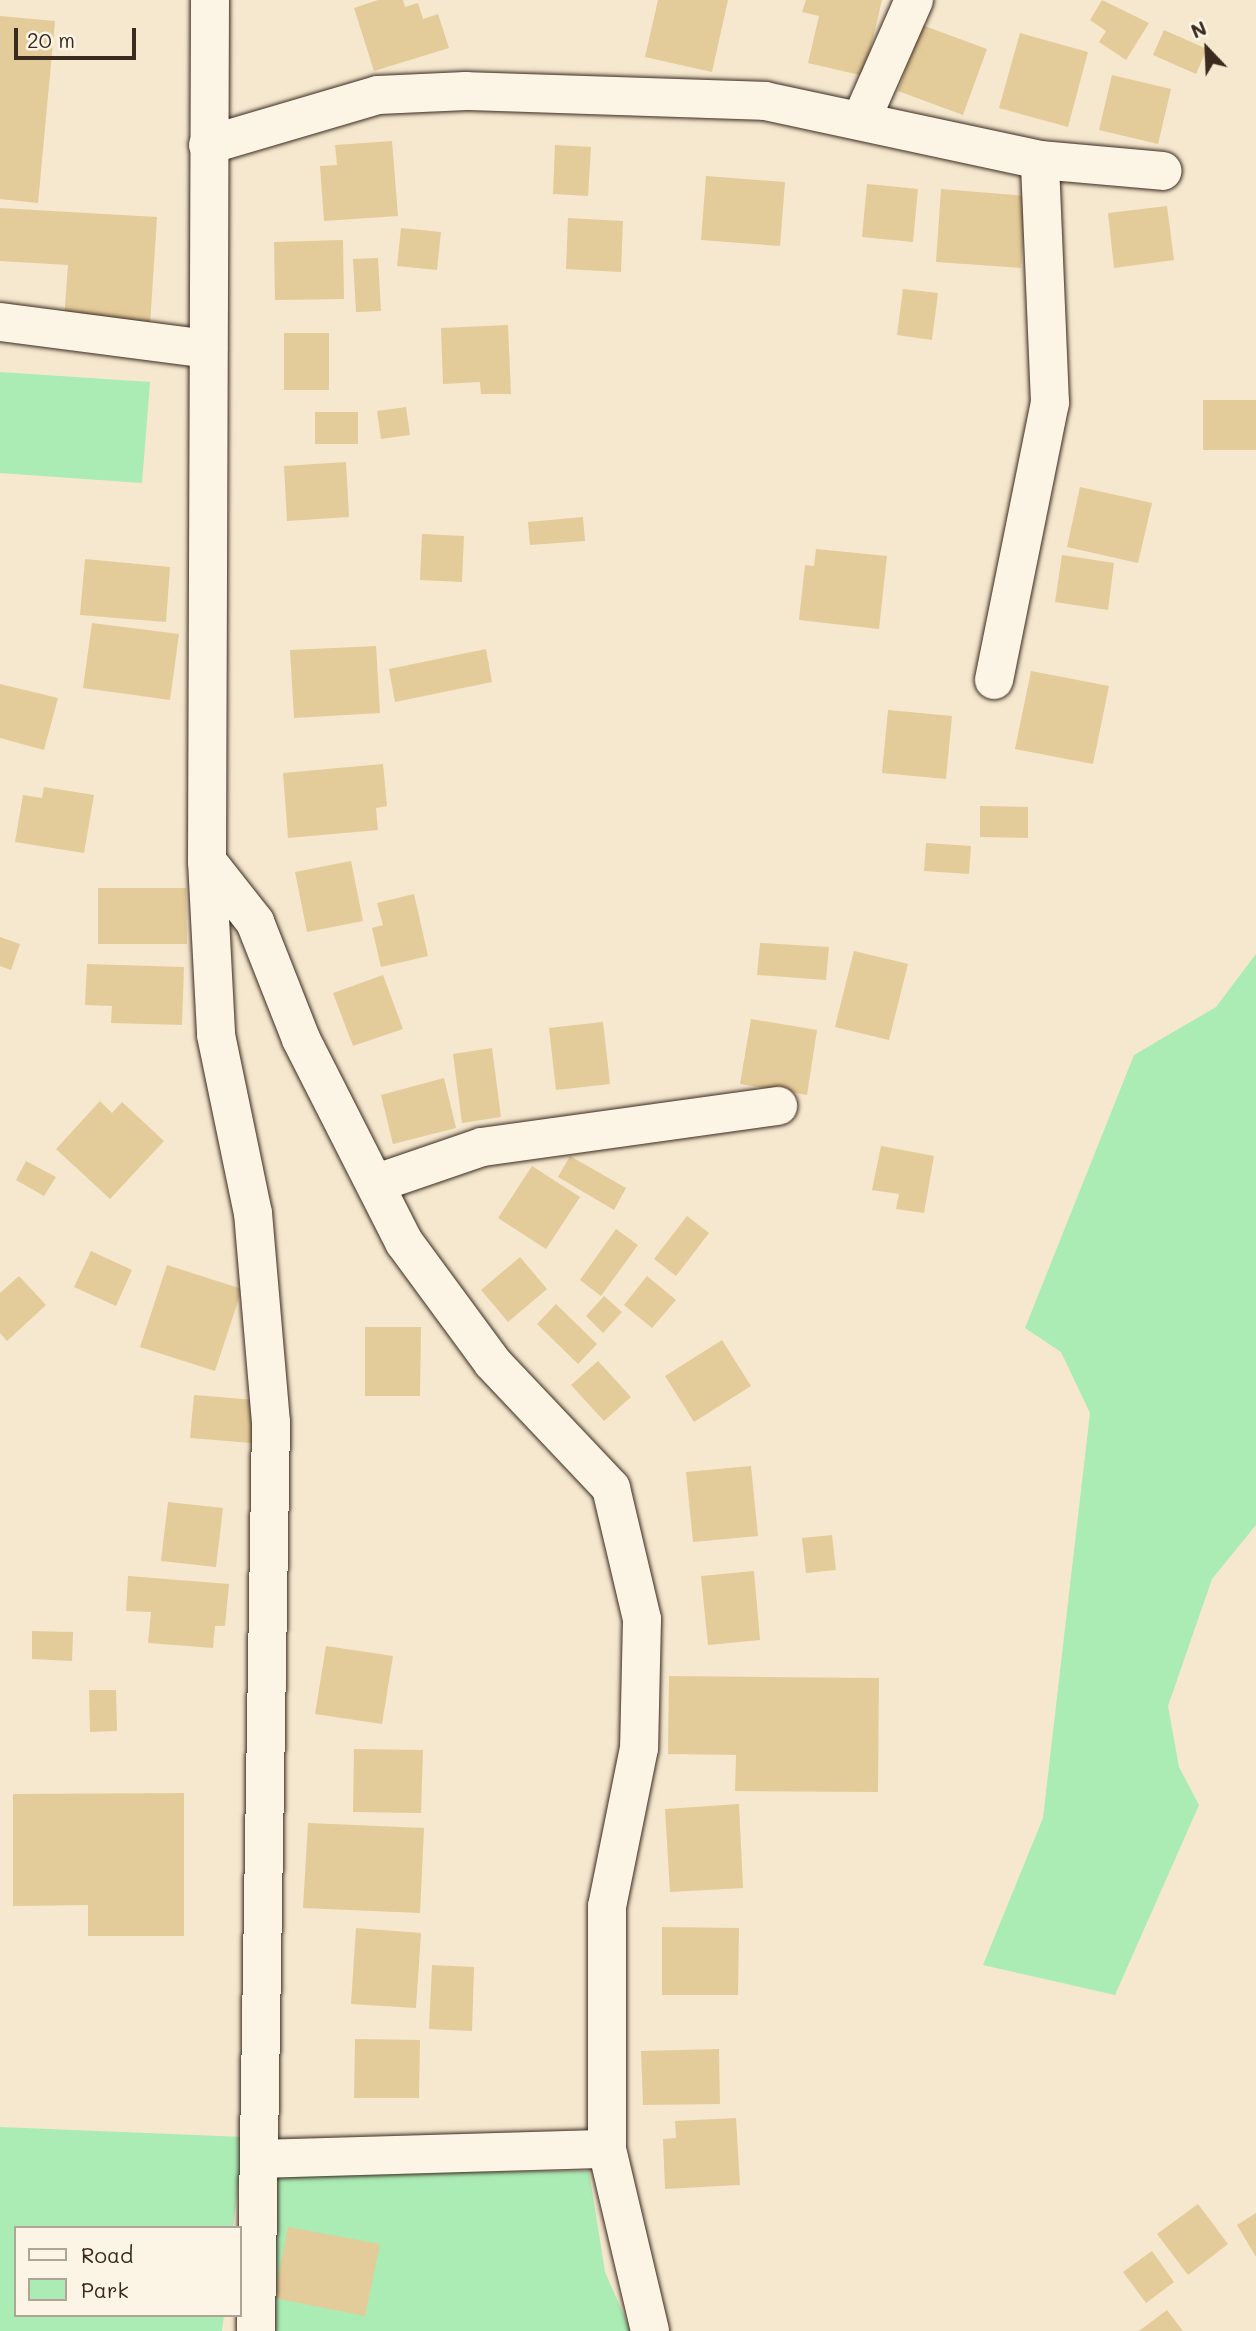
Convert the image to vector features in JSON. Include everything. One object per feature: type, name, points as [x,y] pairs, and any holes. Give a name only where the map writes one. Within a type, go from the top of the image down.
[{"type":"street","points":[[210,0],[207,861],[216,1035],[253,1213],[271,1422],[256,2331]]},
{"type":"street","points":[[862,118],[914,0]]},
{"type":"street","points":[[208,145],[377,95],[467,91],[765,101],[862,118],[1040,160],[1163,171]]},
{"type":"street","points":[[993,680],[1050,403],[1040,160]]},
{"type":"street","points":[[0,322],[208,349]]},
{"type":"street","points":[[207,861],[255,922],[301,1039],[377,1183],[404,1242],[492,1362],[611,1488],[642,1619],[639,1748],[607,1906],[607,2149],[650,2331]]},
{"type":"street","points":[[377,1183],[482,1147],[778,1106]]},
{"type":"street","points":[[260,2159],[607,2149]]},
{"type":"green space","points":[[0,372],[150,382],[142,483],[0,473]]},
{"type":"green space","points":[[1256,954],[1256,1525],[1212,1579],[1168,1706],[1179,1767],[1199,1805],[1115,1995],[983,1965],[1043,1818],[1090,1413],[1061,1352],[1025,1328],[1134,1055],[1216,1007]]},
{"type":"green space","points":[[0,2127],[244,2137],[233,2226],[14,2226],[14,2317],[224,2317],[222,2331],[0,2331]]},
{"type":"green space","points":[[589,2171],[605,2272],[631,2331],[272,2331],[274,2172]]},
{"type":"building","points":[[378,0],[403,0],[405,7],[418,3],[423,19],[438,14],[449,48],[374,71],[354,8]]},
{"type":"building","points":[[658,0],[728,0],[712,72],[645,57]]},
{"type":"building","points":[[806,0],[882,0],[864,76],[808,63],[819,16],[802,12]]},
{"type":"building","points":[[1102,0],[1149,23],[1126,60],[1099,42],[1106,31],[1090,20]]},
{"type":"building","points":[[0,16],[55,21],[38,203],[0,199]]},
{"type":"building","points":[[922,25],[987,49],[963,115],[898,91]]},
{"type":"building","points":[[1164,30],[1207,49],[1196,74],[1153,55]]},
{"type":"building","points":[[1020,33],[1088,52],[1068,127],[999,108]]},
{"type":"building","points":[[1112,75],[1171,89],[1158,144],[1099,130]]},
{"type":"building","points":[[392,141],[398,216],[324,221],[320,166],[337,165],[335,145]]},
{"type":"building","points":[[555,145],[591,147],[588,196],[553,194]]},
{"type":"building","points":[[706,176],[785,182],[780,246],[701,240]]},
{"type":"building","points":[[867,184],[918,189],[913,242],[862,237]]},
{"type":"building","points":[[941,189],[1026,196],[1021,268],[936,262]]},
{"type":"building","points":[[1167,206],[1174,260],[1114,268],[1108,213]]},
{"type":"building","points":[[0,208],[157,217],[150,325],[64,320],[68,265],[0,261]]},
{"type":"building","points":[[568,218],[623,221],[621,272],[566,269]]},
{"type":"building","points":[[401,228],[441,232],[437,270],[397,266]]},
{"type":"building","points":[[343,240],[344,299],[275,300],[274,242]]},
{"type":"building","points":[[378,258],[381,311],[356,312],[353,259]]},
{"type":"building","points":[[903,289],[938,293],[932,340],[897,335]]},
{"type":"building","points":[[508,325],[511,394],[481,394],[480,382],[443,384],[441,328]]},
{"type":"building","points":[[284,333],[329,333],[329,390],[284,390]]},
{"type":"building","points":[[1203,400],[1256,400],[1256,450],[1203,450]]},
{"type":"building","points":[[406,407],[410,435],[381,439],[377,411]]},
{"type":"building","points":[[315,412],[358,412],[358,444],[315,444]]},
{"type":"building","points":[[346,462],[349,517],[287,521],[284,466]]},
{"type":"building","points":[[1080,487],[1152,503],[1138,563],[1067,547]]},
{"type":"building","points":[[583,517],[585,541],[530,545],[528,522]]},
{"type":"building","points":[[422,534],[464,536],[462,582],[420,580]]},
{"type":"building","points":[[816,549],[887,556],[879,629],[799,620],[805,565],[814,566]]},
{"type":"building","points":[[1062,555],[1114,563],[1108,610],[1055,602]]},
{"type":"building","points":[[85,559],[170,567],[166,622],[80,615]]},
{"type":"building","points":[[92,623],[179,634],[170,700],[83,688]]},
{"type":"building","points":[[376,646],[380,713],[294,718],[290,650]]},
{"type":"building","points":[[486,649],[492,682],[395,702],[389,669]]},
{"type":"building","points":[[1031,671],[1109,686],[1093,764],[1015,749]]},
{"type":"building","points":[[0,684],[58,698],[44,750],[0,738]]},
{"type":"building","points":[[888,710],[952,716],[946,779],[882,773]]},
{"type":"building","points":[[383,764],[387,806],[376,808],[378,830],[288,838],[283,773]]},
{"type":"building","points":[[44,787],[94,795],[84,853],[15,842],[23,795],[42,798]]},
{"type":"building","points":[[980,806],[1028,807],[1028,838],[980,837]]},
{"type":"building","points":[[926,843],[971,846],[969,874],[924,871]]},
{"type":"building","points":[[351,861],[363,921],[307,932],[295,872]]},
{"type":"building","points":[[98,888],[186,888],[187,944],[98,944]]},
{"type":"building","points":[[414,894],[428,956],[381,967],[372,928],[383,925],[377,903]]},
{"type":"building","points":[[0,937],[20,944],[11,970],[0,966]]},
{"type":"building","points":[[760,943],[829,947],[826,980],[757,975]]},
{"type":"building","points":[[854,951],[908,964],[889,1040],[835,1027]]},
{"type":"building","points":[[87,964],[184,967],[182,1025],[111,1023],[112,1006],[85,1005]]},
{"type":"building","points":[[383,975],[403,1029],[353,1046],[333,993]]},
{"type":"building","points":[[751,1019],[817,1030],[807,1095],[740,1084]]},
{"type":"building","points":[[603,1022],[610,1084],[556,1090],[549,1028]]},
{"type":"building","points":[[492,1048],[501,1117],[462,1123],[453,1054]]},
{"type":"building","points":[[444,1078],[456,1128],[393,1144],[381,1095]]},
{"type":"building","points":[[100,1101],[112,1113],[122,1102],[164,1141],[110,1199],[56,1149]]},
{"type":"building","points":[[881,1146],[934,1156],[924,1213],[896,1209],[899,1194],[872,1190]]},
{"type":"building","points":[[570,1156],[626,1188],[614,1210],[558,1177]]},
{"type":"building","points":[[26,1161],[56,1177],[44,1196],[16,1180]]},
{"type":"building","points":[[532,1166],[580,1197],[546,1249],[498,1218]]},
{"type":"building","points":[[687,1216],[709,1233],[676,1276],[654,1259]]},
{"type":"building","points":[[616,1229],[638,1245],[601,1296],[580,1280]]},
{"type":"building","points":[[91,1251],[132,1270],[116,1306],[74,1287]]},
{"type":"building","points":[[520,1257],[547,1289],[508,1322],[481,1290]]},
{"type":"building","points":[[167,1265],[242,1289],[215,1371],[140,1347]]},
{"type":"building","points":[[19,1276],[46,1305],[7,1341],[0,1333],[0,1293]]},
{"type":"building","points":[[647,1276],[676,1300],[652,1328],[624,1305]]},
{"type":"building","points":[[604,1296],[622,1312],[603,1333],[586,1316]]},
{"type":"building","points":[[556,1304],[597,1344],[578,1364],[537,1324]]},
{"type":"building","points":[[365,1327],[421,1327],[420,1396],[365,1396]]},
{"type":"building","points":[[722,1340],[751,1386],[694,1422],[665,1376]]},
{"type":"building","points":[[598,1361],[631,1397],[604,1421],[571,1385]]},
{"type":"building","points":[[194,1395],[256,1400],[252,1443],[190,1438]]},
{"type":"building","points":[[751,1466],[758,1536],[693,1542],[686,1472]]},
{"type":"building","points":[[168,1502],[223,1508],[216,1567],[161,1561]]},
{"type":"building","points":[[832,1535],[836,1570],[806,1573],[802,1538]]},
{"type":"building","points":[[754,1571],[760,1640],[708,1645],[701,1576]]},
{"type":"building","points":[[128,1576],[229,1584],[225,1626],[215,1626],[213,1648],[148,1643],[151,1612],[126,1611]]},
{"type":"building","points":[[32,1631],[73,1632],[72,1661],[32,1659]]},
{"type":"building","points":[[326,1646],[393,1656],[382,1724],[315,1714]]},
{"type":"building","points":[[669,1676],[879,1678],[878,1792],[735,1791],[736,1755],[668,1754]]},
{"type":"building","points":[[89,1690],[116,1690],[117,1731],[90,1732]]},
{"type":"building","points":[[354,1749],[423,1750],[421,1813],[353,1812]]},
{"type":"building","points":[[184,1793],[184,1936],[88,1936],[88,1905],[13,1906],[13,1794]]},
{"type":"building","points":[[739,1804],[743,1888],[670,1892],[665,1809]]},
{"type":"building","points":[[308,1823],[424,1828],[420,1913],[303,1908]]},
{"type":"building","points":[[662,1927],[739,1928],[738,1995],[662,1995]]},
{"type":"building","points":[[356,1928],[421,1933],[416,2008],[351,2004]]},
{"type":"building","points":[[432,1965],[474,1967],[472,2031],[429,2029]]},
{"type":"building","points":[[355,2039],[420,2040],[419,2098],[354,2098]]},
{"type":"building","points":[[719,2049],[720,2104],[643,2105],[641,2051]]},
{"type":"building","points":[[736,2118],[740,2185],[665,2189],[663,2139],[676,2138],[675,2121]]},
{"type":"building","points":[[1198,2204],[1228,2244],[1188,2275],[1157,2234]]},
{"type":"building","points":[[1256,2213],[1256,2257],[1237,2225]]},
{"type":"building","points":[[288,2227],[380,2244],[365,2316],[274,2298]]},
{"type":"building","points":[[1152,2251],[1174,2282],[1146,2303],[1123,2272]]},
{"type":"building","points":[[1167,2310],[1183,2331],[1139,2331]]}]
